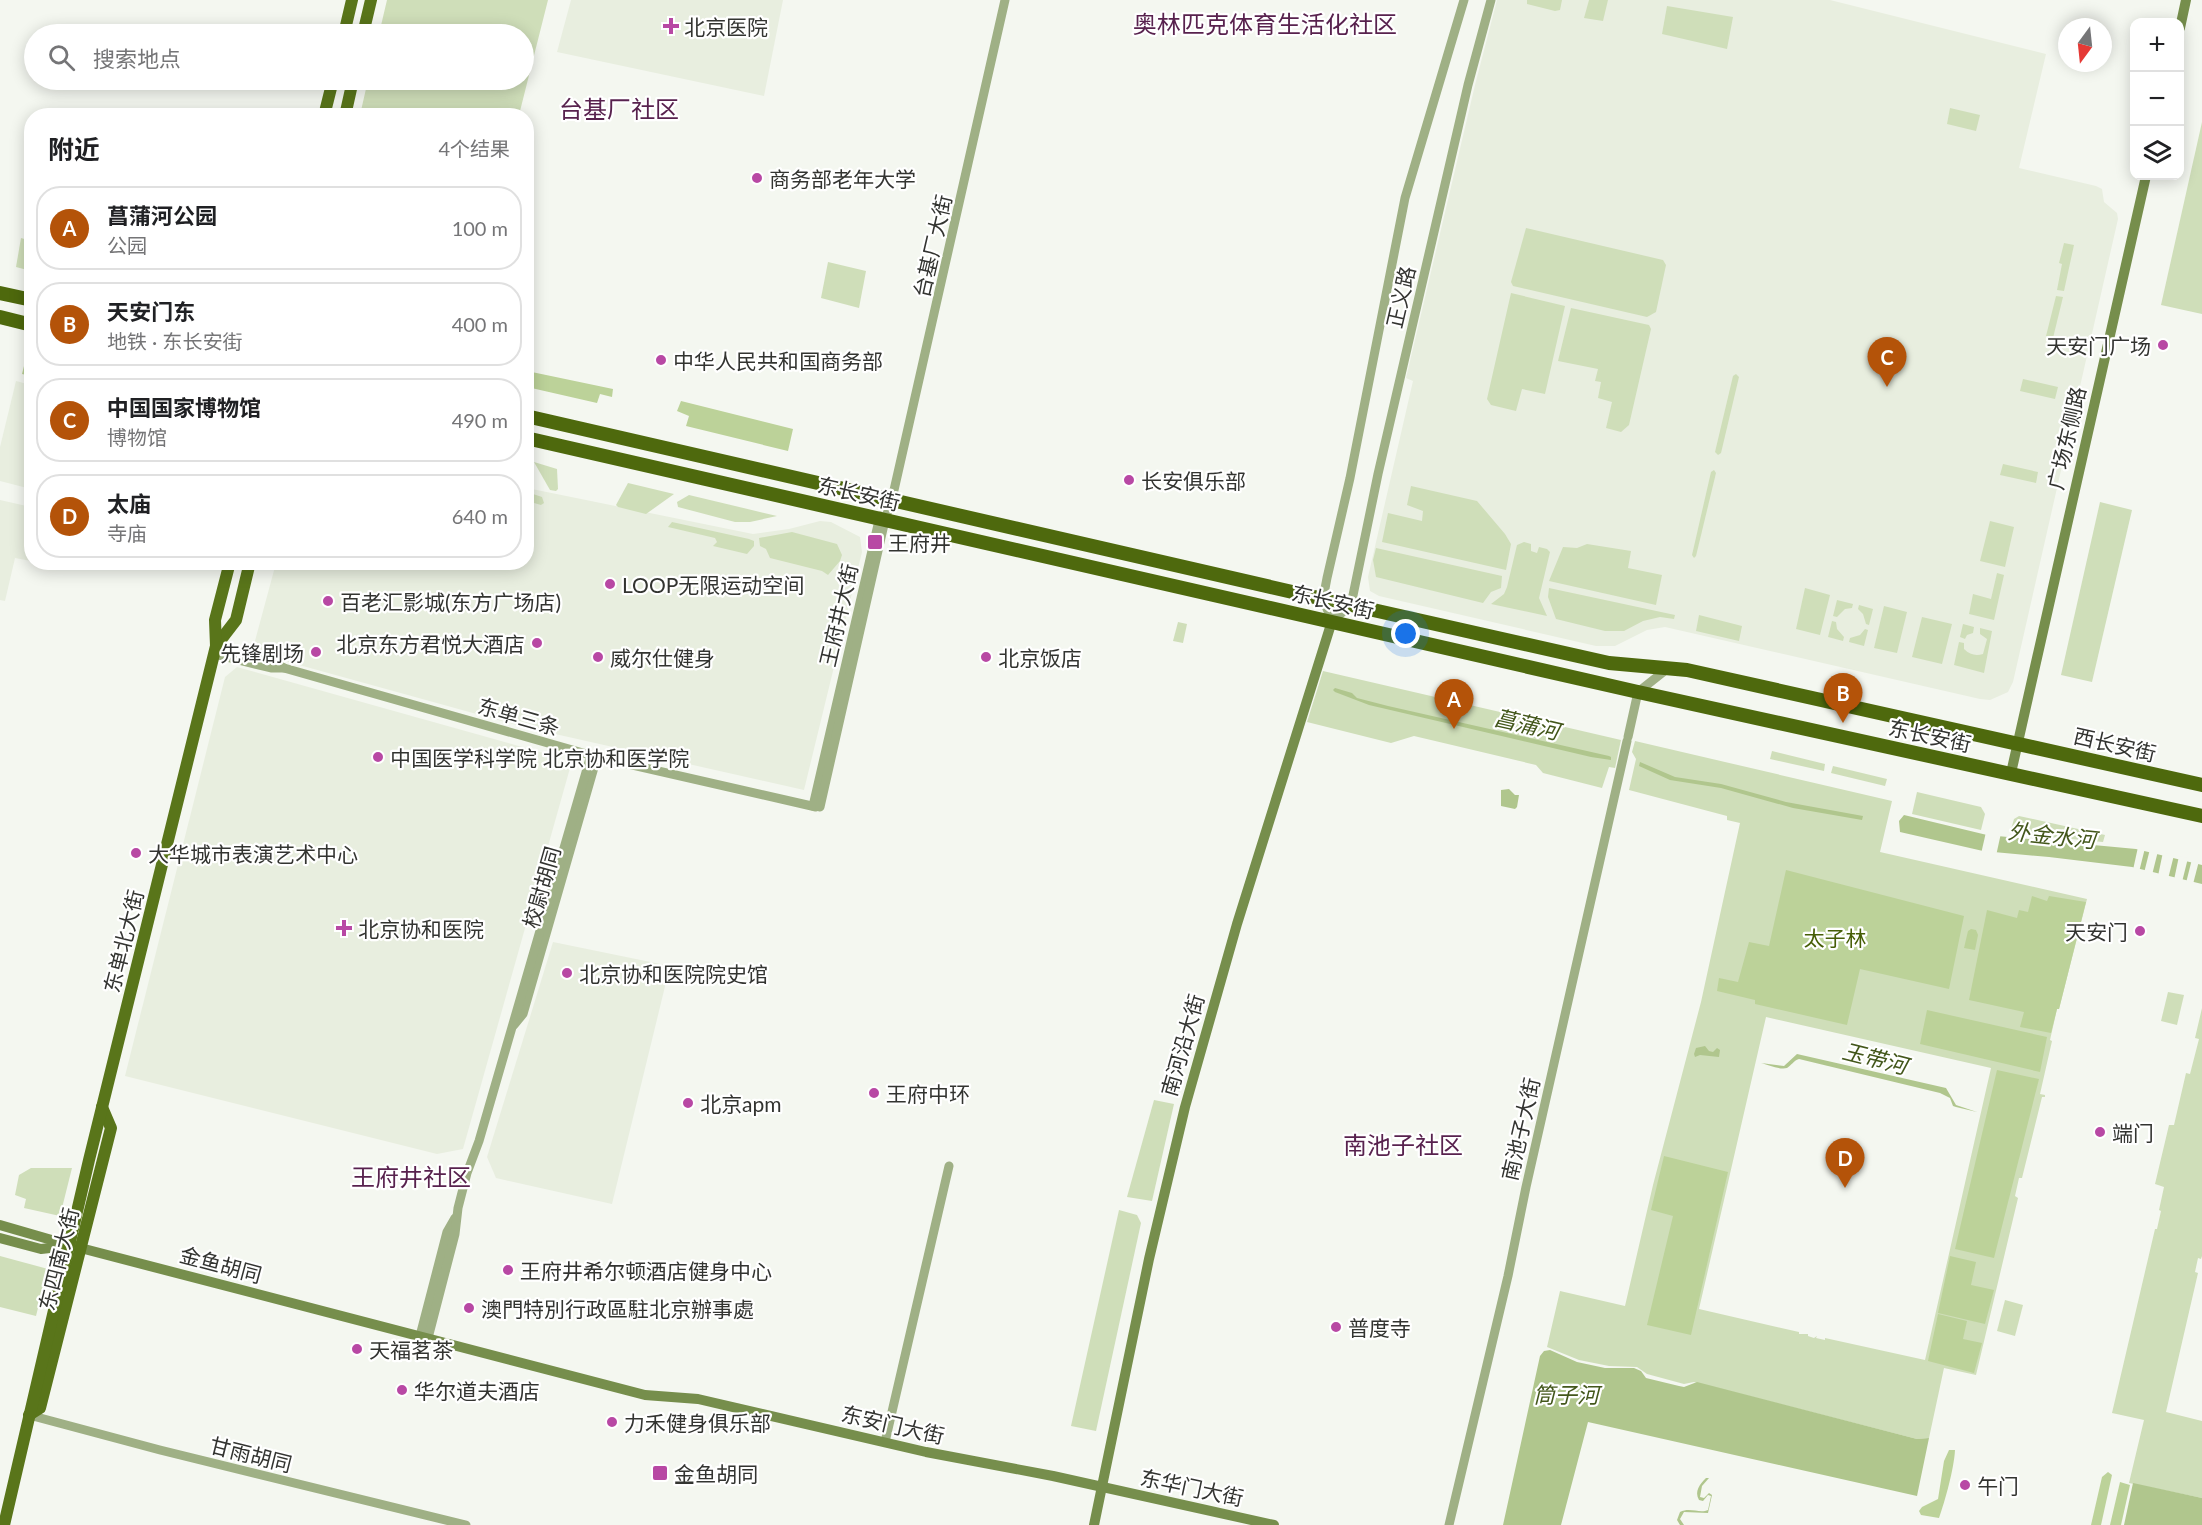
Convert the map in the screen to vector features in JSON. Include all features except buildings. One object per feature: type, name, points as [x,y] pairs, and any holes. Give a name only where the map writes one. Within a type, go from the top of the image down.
[{"type":"highway","points":[[0,293],[24,298]]},
{"type":"highway","points":[[0,317],[24,323]]},
{"type":"highway","name":"东长安街","points":[[534,418],[1323,599]]},
{"type":"highway","name":"东长安街","points":[[534,440],[1638,692],[2202,816]]},
{"type":"highway","name":"东长安街","points":[[1351,605],[1609,663],[1687,670],[2018,744]]},
{"type":"highway","name":"西长安街","points":[[2018,744],[2202,785]]},
{"type":"main road","points":[[346,24],[352,0]]},
{"type":"main road","points":[[365,24],[371,0]]},
{"type":"main road","points":[[2182,18],[2186,0]]},
{"type":"main road","points":[[326,108],[330,90]]},
{"type":"main road","points":[[347,108],[351,90]]},
{"type":"main road","name":"广场东侧路","points":[[2011,773],[2145,180]]},
{"type":"main road","name":"东单北大街","points":[[75,1247],[102,1107],[215,650],[215,620],[228,570]]},
{"type":"main road","name":"东单北大街","points":[[215,650],[236,620],[248,570]]},
{"type":"main road","name":"东长安街","points":[[1323,599],[1351,605]]},
{"type":"main road","name":"南河沿大街","points":[[1094,1525],[1145,1280],[1185,1107],[1231,942],[1332,621]]},
{"type":"main road","name":"金鱼胡同","points":[[0,1225],[75,1247],[645,1395],[677,1397]]},
{"type":"main road","points":[[0,1238],[41,1250],[75,1247]]},
{"type":"main road","name":"东四南大街","points":[[3,1525],[29,1415],[75,1247]]},
{"type":"main road","name":"东安门大街","points":[[677,1397],[698,1399],[1102,1488]]},
{"type":"main road","name":"东华门大街","points":[[1102,1488],[1274,1525]]},
{"type":"street","name":"台基厂大街","points":[[892,499],[1005,0]]},
{"type":"street","name":"正义路","points":[[1323,599],[1405,198],[1464,0]]},
{"type":"street","name":"正义路","points":[[1351,605],[1378,474],[1468,85],[1491,0]]},
{"type":"street","name":"王府井大街","points":[[816,807],[881,520],[892,499]]},
{"type":"street","points":[[1323,599],[1332,621],[1351,605]]},
{"type":"street","name":"东单三条","points":[[215,650],[273,661],[284,668],[594,756],[816,807]]},
{"type":"street","points":[[1638,692],[1667,669]]},
{"type":"street","name":"南池子大街","points":[[1449,1525],[1508,1276],[1638,692]]},
{"type":"street","name":"校尉胡同","points":[[424,1337],[447,1232],[456,1216],[513,1025],[523,1014],[594,756]]},
{"type":"street","points":[[885,1442],[949,1166]]},
{"type":"street","name":"甘雨胡同","points":[[29,1415],[160,1450],[466,1525]]},
{"type":"shaded area","name":"北京医院","points":[[571,0],[783,0],[764,96],[557,52]]},
{"type":"shaded area","points":[[1497,0],[1830,0],[2046,54],[2019,168],[2102,189],[2104,202],[2117,213],[2118,219],[2013,682],[2008,692],[1990,700],[1980,699],[1665,627],[1647,630],[1615,646],[1596,646],[1379,596],[1370,591],[1368,577],[1413,381],[1406,378]]},
{"type":"shaded area","points":[[16,381],[24,383],[24,487],[0,481],[0,447]]},
{"type":"shaded area","points":[[534,489],[753,534],[789,529],[820,521],[831,522],[860,537],[862,552],[804,790],[524,727],[252,652],[274,570],[534,570]]},
{"type":"shaded area","points":[[0,500],[24,505],[24,560],[15,558],[5,601],[0,600]]},
{"type":"shaded area","name":"北京协和医院","points":[[237,667],[547,754],[570,768],[463,1149],[437,1154],[125,1076],[225,677]]},
{"type":"shaded area","points":[[553,942],[670,966],[612,1204],[496,1178],[487,1157]]},
{"type":"green space","points":[[387,0],[548,0],[534,56],[534,24],[381,24]]},
{"type":"green space","points":[[1527,0],[1562,0],[1560,10],[1555,11],[1527,4]]},
{"type":"green space","points":[[1589,0],[1608,0],[1603,21],[1584,18]]},
{"type":"green space","points":[[1667,6],[1733,17],[1727,49],[1662,34]]},
{"type":"green space","points":[[366,90],[525,90],[521,108],[362,108]]},
{"type":"green space","points":[[1950,108],[1980,115],[1976,131],[1947,124]]},
{"type":"green space","points":[[2202,122],[2202,314],[2161,305]]},
{"type":"green space","points":[[1526,228],[1663,260],[1666,265],[1656,312],[1647,317],[1513,286],[1511,282]]},
{"type":"green space","points":[[21,238],[24,239],[24,269],[16,267]]},
{"type":"green space","points":[[2064,243],[2074,245],[2064,291],[2057,290],[2062,264],[2059,263]]},
{"type":"green space","points":[[828,262],[866,271],[859,308],[821,298]]},
{"type":"green space","points":[[1511,293],[1565,306],[1545,394],[1522,389],[1516,411],[1491,405],[1487,399]]},
{"type":"green space","points":[[2056,296],[2063,297],[2053,338],[2046,336]]},
{"type":"green space","points":[[1571,308],[1649,325],[1651,329],[1629,425],[1621,432],[1606,428],[1612,402],[1598,398],[1601,382],[1595,381],[1598,369],[1558,361]]},
{"type":"green space","points":[[534,372],[613,389],[612,397],[600,394],[597,403],[534,389]]},
{"type":"green space","points":[[1736,374],[1739,377],[1721,453],[1718,455],[1715,452],[1733,376]]},
{"type":"green space","points":[[2023,379],[2058,387],[2055,399],[2020,391]]},
{"type":"green space","points":[[681,401],[793,429],[788,451],[686,426],[689,416],[677,411]]},
{"type":"green space","points":[[534,462],[557,469],[558,489],[556,491],[550,490]]},
{"type":"green space","points":[[2003,464],[2038,472],[2036,483],[2000,475]]},
{"type":"green space","points":[[1714,470],[1716,473],[1694,558],[1692,555],[1711,472]]},
{"type":"green space","points":[[628,483],[674,494],[646,514],[618,507],[616,505]]},
{"type":"green space","points":[[1411,486],[1477,501],[1511,544],[1506,570],[1382,542],[1388,513],[1422,521],[1423,511],[1407,505]]},
{"type":"green space","points":[[534,494],[542,497],[544,503],[541,505],[534,503]]},
{"type":"green space","points":[[689,495],[777,516],[750,522],[735,522],[678,507],[677,502]]},
{"type":"green space","points":[[2100,502],[2132,510],[2092,682],[2061,675]]},
{"type":"green space","points":[[1990,521],[2014,527],[2005,567],[1980,561]]},
{"type":"green space","points":[[672,522],[749,539],[754,541],[754,546],[747,554],[713,546],[717,542],[715,538],[668,527]]},
{"type":"green space","points":[[792,532],[837,544],[842,555],[840,561],[828,575],[822,571],[770,558],[766,549],[760,546],[759,538]]},
{"type":"green space","points":[[1524,542],[1531,544],[1531,551],[1537,553],[1539,547],[1550,552],[1539,598],[1547,616],[1491,604],[1504,594],[1517,545]]},
{"type":"green space","points":[[1587,544],[1631,551],[1628,568],[1662,575],[1656,605],[1549,581],[1563,547],[1577,548]]},
{"type":"green space","points":[[1376,548],[1502,576],[1501,588],[1491,592],[1483,603],[1376,577],[1373,560]]},
{"type":"green space","points":[[1997,573],[2004,575],[1994,620],[1969,614],[1973,594],[1991,599]]},
{"type":"green space","points":[[1549,588],[1675,615],[1674,619],[1660,617],[1643,621],[1624,631],[1605,631],[1556,619],[1548,597]]},
{"type":"green space","points":[[1805,588],[1830,595],[1820,635],[1796,629]]},
{"type":"green space","points":[[1837,600],[1853,604],[1852,608],[1845,609],[1837,617],[1833,616]]},
{"type":"green space","points":[[1859,605],[1873,609],[1869,625],[1866,624],[1863,614],[1858,609]]},
{"type":"green space","points":[[1884,606],[1907,612],[1897,653],[1874,648]]},
{"type":"green space","points":[[1699,615],[1742,626],[1739,641],[1696,631]]},
{"type":"green space","points":[[1922,617],[1952,624],[1942,664],[1912,657]]},
{"type":"green space","points":[[1832,621],[1836,622],[1837,629],[1844,637],[1843,641],[1828,637]]},
{"type":"green space","points":[[1178,622],[1187,624],[1183,643],[1173,641]]},
{"type":"green space","points":[[1963,624],[1974,627],[1973,633],[1967,635],[1965,639],[1960,637]]},
{"type":"green space","points":[[1980,628],[1992,631],[1984,673],[1954,665],[1959,642],[1964,643],[1964,649],[1971,654],[1983,654],[1987,639],[1980,634]]},
{"type":"green space","points":[[1865,629],[1868,630],[1864,646],[1849,642],[1850,638],[1860,635]]},
{"type":"green space","points":[[1323,671],[1621,740],[1615,768],[1609,767],[1602,788],[1543,773],[1536,765],[1414,736],[1391,743],[1307,722]]},
{"type":"green space","name":"太子林","points":[[1635,741],[1892,801],[1880,852],[2087,899],[2059,1009],[2057,1009],[2040,1094],[2045,1097],[2042,1097],[2022,1178],[2019,1178],[2015,1196],[2018,1198],[1976,1375],[1944,1368],[1929,1438],[1917,1439],[1694,1382],[1684,1384],[1647,1374],[1637,1367],[1609,1366],[1579,1360],[1547,1347],[1560,1291],[1625,1306],[1653,1185],[1701,1002],[1740,823],[1727,820],[1727,816],[1629,790],[1636,759],[1632,752]],"holes":[[[1766,1017],[1991,1068],[1925,1360],[1816,1338],[1817,1336],[1814,1338],[1808,1334],[1799,1334],[1799,1332],[1699,1309]]]},
{"type":"green space","points":[[1772,751],[1825,764],[1824,771],[1770,759]]},
{"type":"green space","points":[[1833,766],[1887,779],[1885,786],[1831,773]]},
{"type":"green space","points":[[1917,792],[1981,807],[1985,814],[1981,830],[1912,814]]},
{"type":"green space","points":[[2019,816],[2105,835],[2103,842],[2010,833],[2014,819]]},
{"type":"green space","points":[[1786,870],[1964,916],[1949,989],[1860,969],[1847,1025],[1755,1004],[1755,1000],[1717,991],[1719,978],[1738,982],[1749,942],[1769,946]]},
{"type":"green space","points":[[2032,896],[2047,901],[2049,896],[2086,902],[2051,1033],[2020,1027],[2024,1012],[1969,1000],[1987,910],[2017,918],[2019,910],[2028,912]]},
{"type":"green space","points":[[1976,930],[1978,935],[1975,950],[1964,948],[1968,931]]},
{"type":"green space","points":[[2168,992],[2184,995],[2177,1025],[2161,1021]]},
{"type":"green space","points":[[2202,1008],[2202,1256],[2201,1259],[2198,1258],[2195,1272],[2198,1273],[2166,1412],[2202,1421],[2202,1498],[2129,1483],[2144,1420],[2112,1413],[2161,1211],[2159,1210],[2164,1187],[2155,1184],[2169,1125],[2174,1125],[2186,1073],[2190,1074],[2199,1039],[2195,1038]]},
{"type":"green space","points":[[1927,1010],[2047,1037],[2040,1072],[1920,1044]]},
{"type":"green space","points":[[1997,1070],[2039,1079],[1994,1258],[1955,1249]]},
{"type":"green space","points":[[1154,1100],[1174,1104],[1152,1201],[1127,1197]]},
{"type":"green space","points":[[1664,1156],[1728,1172],[1691,1335],[1647,1325],[1673,1216],[1651,1210]]},
{"type":"green space","points":[[31,1168],[72,1168],[60,1216],[24,1208],[26,1199],[15,1195],[19,1175]]},
{"type":"green space","points":[[1119,1210],[1137,1215],[1141,1223],[1096,1431],[1071,1426]]},
{"type":"green space","points":[[0,1256],[48,1269],[36,1316],[0,1307]]},
{"type":"green space","points":[[1950,1256],[1976,1262],[1971,1285],[1994,1290],[1985,1324],[1938,1313]]},
{"type":"green space","points":[[2005,1300],[2023,1305],[2015,1336],[1997,1331]]},
{"type":"green space","points":[[1938,1314],[1967,1321],[1963,1339],[1982,1343],[1974,1373],[1928,1361]]},
{"type":"green space","points":[[1949,1450],[1955,1450],[1954,1458],[1939,1518],[1921,1515],[1919,1511],[1922,1507],[1938,1499],[1944,1461]]},
{"type":"green space","points":[[2108,1472],[2112,1475],[2101,1525],[2091,1525],[2102,1477]]},
{"type":"green space","points":[[2120,1482],[2130,1485],[2121,1525],[2110,1525]]},
{"type":"water","points":[[1335,688],[1352,693],[1357,698],[1609,756],[1611,760],[1369,705],[1335,692],[1333,690]]},
{"type":"water","points":[[1640,762],[1675,777],[1721,784],[1786,802],[1863,816],[1862,820],[1793,808],[1721,788],[1670,780],[1639,766]]},
{"type":"water","points":[[1509,789],[1515,795],[1519,795],[1515,809],[1501,806],[1501,790]]},
{"type":"water","points":[[1904,815],[1987,835],[2136,849],[2202,865],[2202,884],[2132,867],[1983,851],[1900,832],[1899,821]]},
{"type":"water","points":[[1705,1046],[1709,1051],[1713,1052],[1717,1048],[1720,1050],[1719,1057],[1700,1055],[1695,1057],[1696,1048]]},
{"type":"water","points":[[1797,1054],[1946,1088],[1956,1105],[1977,1112],[1953,1106],[1950,1098],[1940,1093],[1799,1059],[1787,1068],[1761,1063],[1784,1066]]},
{"type":"water","name":"筒子河","points":[[1550,1350],[1577,1362],[1605,1368],[1634,1368],[1641,1371],[1646,1378],[1679,1386],[1684,1387],[1697,1382],[1917,1439],[1929,1438],[1917,1496],[1588,1422],[1561,1525],[1503,1525],[1540,1356],[1544,1351]]},
{"type":"water","points":[[1706,1478],[1709,1478],[1702,1486],[1700,1497],[1704,1498],[1709,1493],[1712,1495],[1708,1513],[1684,1512],[1680,1519],[1684,1525],[1680,1525],[1677,1520],[1680,1512],[1708,1510],[1711,1496],[1708,1495],[1703,1501],[1699,1500],[1697,1494]]},
{"type":"water","points":[[2133,1483],[2202,1498],[2202,1525],[2124,1525]]},
{"type":"pier","points":[[1986,832],[2001,833],[1996,856],[1981,854]]},
{"type":"pier","points":[[2138,847],[2145,848],[2139,872],[2133,870]]},
{"type":"pier","points":[[2150,849],[2158,851],[2152,875],[2144,873]]},
{"type":"pier","points":[[2163,852],[2174,855],[2168,879],[2158,876]]},
{"type":"pier","points":[[2179,856],[2188,858],[2182,882],[2174,880]]},
{"type":"pier","points":[[2192,859],[2199,861],[2193,884],[2186,883]]},
{"type":"place","name":"北京医院","points":[[671,26]]},
{"type":"place","name":"商务部老年大学","points":[[757,178]]},
{"type":"place","name":"天安门广场","points":[[2163,345]]},
{"type":"place","name":"中华人民共和国商务部","points":[[661,360]]},
{"type":"place","name":"中国国家博物馆","points":[[1887,387]]},
{"type":"place","name":"长安俱乐部","points":[[1129,480]]},
{"type":"place","name":"王府井","points":[[875,542]]},
{"type":"place","name":"LOOP无限运动空间","points":[[610,584]]},
{"type":"place","name":"百老汇影城(东方广场店)","points":[[328,601]]},
{"type":"place","name":"北京东方君悦大酒店","points":[[537,643]]},
{"type":"place","name":"先锋剧场","points":[[316,652]]},
{"type":"place","name":"威尔仕健身","points":[[598,657]]},
{"type":"place","name":"北京饭店","points":[[986,657]]},
{"type":"place","name":"天安门东","points":[[1843,723]]},
{"type":"place","name":"菖蒲河公园","points":[[1454,729]]},
{"type":"place","name":"中国医学科学院 北京协和医学院","points":[[378,757]]},
{"type":"place","name":"大华城市表演艺术中心","points":[[136,853]]},
{"type":"place","name":"北京协和医院","points":[[344,928]]},
{"type":"place","name":"天安门","points":[[2140,931]]},
{"type":"place","name":"北京协和医院院史馆","points":[[567,973]]},
{"type":"place","name":"王府中环","points":[[874,1093]]},
{"type":"place","name":"北京apm","points":[[688,1103]]},
{"type":"place","name":"端门","points":[[2100,1132]]},
{"type":"place","name":"太庙","points":[[1845,1188]]},
{"type":"place","name":"王府井希尔顿酒店健身中心","points":[[508,1270]]},
{"type":"place","name":"澳門特別行政區駐北京辦事處","points":[[469,1308]]},
{"type":"place","name":"普度寺","points":[[1336,1327]]},
{"type":"place","name":"天福茗茶","points":[[357,1349]]},
{"type":"place","name":"华尔道夫酒店","points":[[402,1390]]},
{"type":"place","name":"力禾健身俱乐部","points":[[612,1422]]},
{"type":"place","name":"金鱼胡同","points":[[660,1473]]},
{"type":"place","name":"午门","points":[[1965,1485]]},
{"type":"district","name":"奥林匹克体育生活化社区","points":[[1265,23]]},
{"type":"district","name":"台基厂社区","points":[[619,108]]},
{"type":"district","name":"南池子社区","points":[[1403,1144]]},
{"type":"district","name":"王府井社区","points":[[411,1176]]},
{"type":"water label","name":"菖蒲河","points":[[1527,724]]},
{"type":"water label","name":"外金水河","points":[[2052,835]]},
{"type":"water label","name":"玉带河","points":[[1875,1058]]}]
